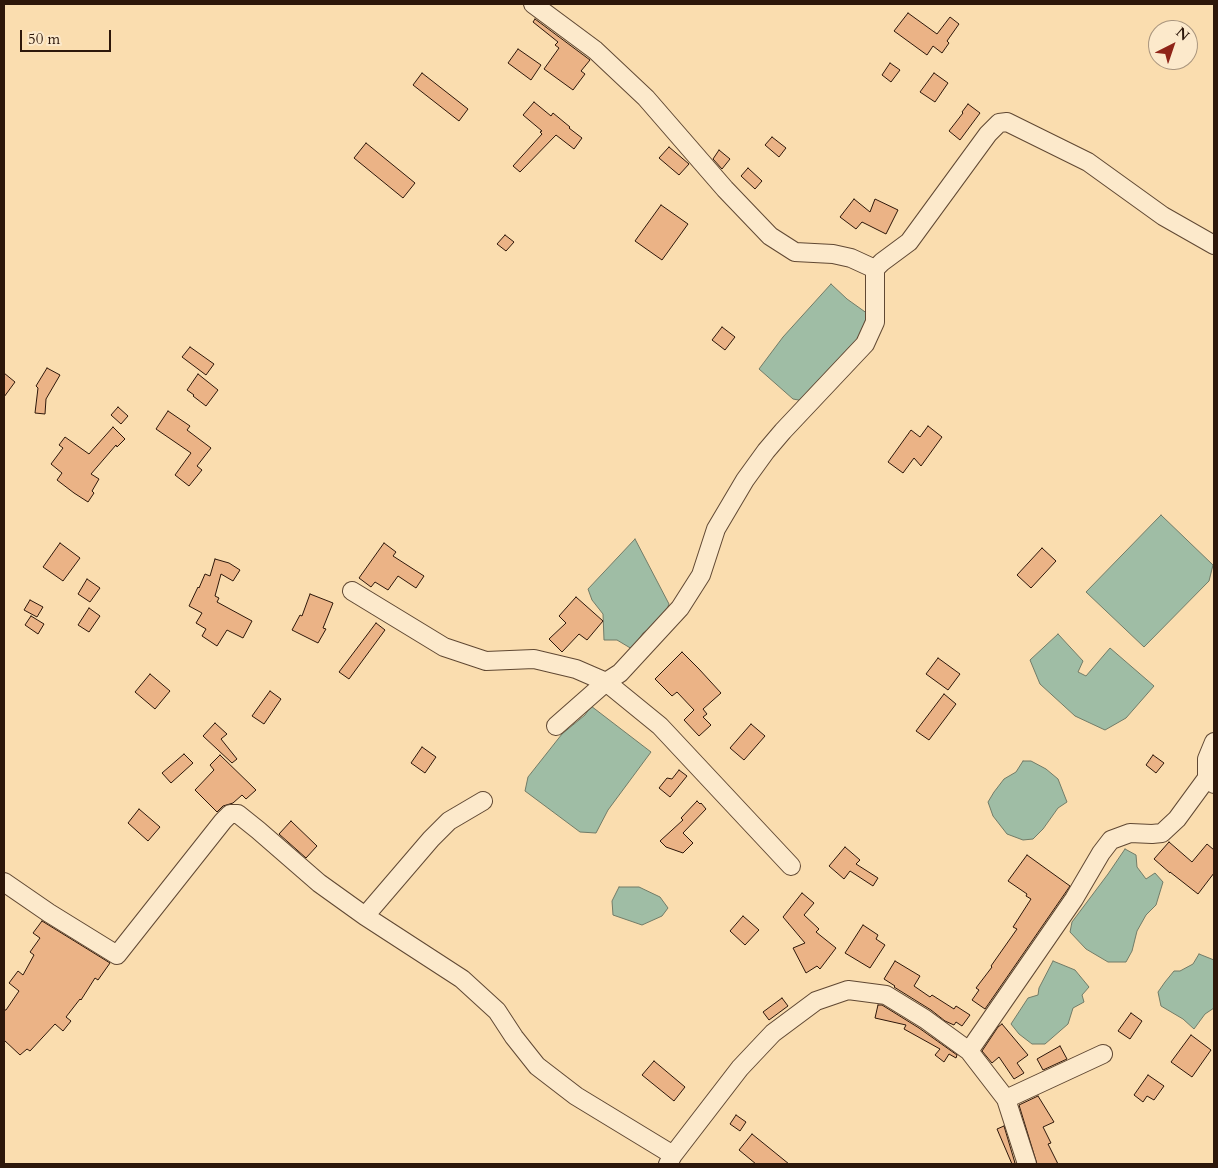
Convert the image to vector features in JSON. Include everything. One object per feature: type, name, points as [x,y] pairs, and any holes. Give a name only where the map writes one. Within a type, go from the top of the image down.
[{"type":"street","points":[[533,4],[594,50],[646,98],[725,190],[770,236],[795,252],[819,255],[833,254],[851,258],[875,269]]},
{"type":"street","points":[[556,726],[606,682],[620,674],[680,608],[701,575],[716,529],[745,480],[783,431],[865,344],[875,322],[875,269],[909,242],[988,134],[999,123],[1007,122],[1088,162],[1164,216],[1214,245]]},
{"type":"street","points":[[352,591],[444,647],[486,660],[534,659],[576,669],[606,682],[660,726],[791,866]]},
{"type":"street","points":[[968,1051],[1074,899],[1101,853],[1111,840],[1130,832],[1162,833],[1177,820],[1210,781],[1207,759],[1214,742]]},
{"type":"street","points":[[365,916],[431,839],[449,821],[483,801]]},
{"type":"street","points":[[4,882],[48,913],[116,955],[223,821],[230,814],[238,814],[320,883],[365,916],[462,978],[497,1011],[514,1037],[537,1066],[576,1096],[671,1160],[740,1068],[773,1033],[816,1001],[848,990],[886,995],[925,1019],[968,1051],[1006,1099],[1027,1164]]},
{"type":"street","points":[[1006,1099],[1103,1054]]},
{"type":"shaded area","points":[[831,284],[847,299],[868,314],[863,334],[804,401],[793,399],[759,369],[783,337]]},
{"type":"shaded area","points":[[1161,515],[1213,565],[1209,581],[1144,647],[1086,592]]},
{"type":"shaded area","points":[[635,539],[669,604],[663,619],[643,633],[632,649],[617,640],[604,640],[603,614],[592,600],[588,589]]},
{"type":"shaded area","points":[[1058,634],[1083,661],[1078,672],[1086,676],[1110,648],[1154,686],[1126,718],[1105,730],[1075,716],[1040,684],[1030,660]]},
{"type":"shaded area","points":[[591,706],[651,752],[608,810],[596,833],[580,832],[525,791],[528,777],[562,734],[585,715]]},
{"type":"shaded area","points":[[1023,761],[1031,761],[1046,769],[1058,779],[1067,802],[1058,808],[1043,829],[1033,839],[1023,840],[1007,834],[993,816],[988,802],[1004,779],[1016,772]]},
{"type":"shaded area","points":[[1125,849],[1136,855],[1137,867],[1146,879],[1155,873],[1163,882],[1156,905],[1146,915],[1137,931],[1132,951],[1126,962],[1108,962],[1086,949],[1070,932],[1072,922]]},
{"type":"shaded area","points":[[619,887],[639,887],[660,897],[668,908],[662,916],[642,925],[613,915],[612,901]]},
{"type":"shaded area","points":[[1199,954],[1214,960],[1214,1008],[1205,1014],[1194,1029],[1183,1019],[1161,1006],[1158,992],[1174,971],[1180,971],[1193,964]]},
{"type":"shaded area","points":[[1053,961],[1075,970],[1089,987],[1082,995],[1084,1002],[1073,1008],[1068,1024],[1045,1044],[1032,1044],[1019,1034],[1011,1024],[1028,998],[1038,995],[1039,988]]},
{"type":"building","points":[[908,13],[937,34],[950,17],[959,24],[947,41],[949,43],[942,53],[933,46],[927,55],[894,31]]},
{"type":"building","points":[[535,19],[590,60],[581,71],[585,74],[573,90],[544,69],[559,48],[555,45],[558,42],[533,22]]},
{"type":"building","points":[[518,49],[541,65],[531,80],[508,63]]},
{"type":"building","points":[[890,63],[900,70],[891,82],[882,75]]},
{"type":"building","points":[[422,73],[468,109],[459,121],[413,85]]},
{"type":"building","points":[[934,73],[948,83],[935,102],[920,92]]},
{"type":"building","points":[[534,102],[551,116],[553,113],[582,138],[574,149],[556,135],[520,172],[513,166],[542,134],[540,132],[542,131],[523,115]]},
{"type":"building","points":[[968,104],[980,113],[960,140],[949,131]]},
{"type":"building","points":[[772,137],[786,148],[779,157],[765,145]]},
{"type":"building","points":[[366,143],[415,183],[403,198],[354,158]]},
{"type":"building","points":[[669,147],[689,164],[679,175],[659,158]]},
{"type":"building","points":[[719,150],[730,159],[722,169],[713,159]]},
{"type":"building","points":[[748,168],[762,181],[755,189],[741,176]]},
{"type":"building","points":[[854,199],[870,212],[875,199],[898,210],[886,234],[862,222],[856,229],[840,217]]},
{"type":"building","points":[[661,205],[688,224],[662,260],[635,241]]},
{"type":"building","points":[[505,235],[514,242],[506,251],[497,244]]},
{"type":"building","points":[[722,327],[735,337],[725,350],[712,340]]},
{"type":"building","points":[[190,347],[214,364],[206,375],[182,357]]},
{"type":"building","points":[[47,368],[60,375],[46,399],[45,414],[35,413],[38,388],[36,386]]},
{"type":"building","points":[[4,373],[15,382],[4,397]]},
{"type":"building","points":[[198,374],[218,390],[206,406],[187,390]]},
{"type":"building","points":[[118,407],[128,416],[121,424],[111,415]]},
{"type":"building","points":[[168,411],[190,426],[187,430],[211,448],[197,466],[202,470],[189,486],[175,475],[191,453],[156,429]]},
{"type":"building","points":[[928,426],[942,437],[921,466],[914,458],[903,473],[888,462],[911,430],[920,437]]},
{"type":"building","points":[[113,427],[125,439],[117,447],[116,445],[91,474],[99,479],[92,491],[94,493],[88,502],[57,480],[62,473],[51,464],[63,448],[59,445],[65,437],[89,454]]},
{"type":"building","points":[[60,543],[80,558],[63,581],[43,567]]},
{"type":"building","points":[[384,543],[396,552],[393,556],[424,576],[416,588],[398,576],[388,590],[375,582],[371,587],[359,578]]},
{"type":"building","points":[[1042,548],[1056,561],[1031,588],[1017,575]]},
{"type":"building","points":[[215,559],[229,563],[240,570],[233,581],[221,574],[215,596],[219,598],[217,602],[252,621],[243,638],[227,630],[217,646],[202,636],[206,629],[196,623],[202,613],[189,606],[205,574],[210,576]]},
{"type":"building","points":[[87,579],[100,588],[90,602],[78,594]]},
{"type":"building","points":[[310,594],[333,603],[323,628],[326,629],[318,643],[292,630],[300,615],[302,616]]},
{"type":"building","points":[[576,597],[603,621],[587,640],[579,634],[562,652],[549,639],[566,623],[559,616]]},
{"type":"building","points":[[30,600],[43,607],[37,617],[24,610]]},
{"type":"building","points":[[89,608],[100,616],[89,632],[78,625]]},
{"type":"building","points":[[31,616],[44,624],[38,634],[25,625]]},
{"type":"building","points":[[376,623],[385,630],[349,679],[339,672]]},
{"type":"building","points":[[682,652],[721,693],[703,709],[707,714],[703,717],[711,725],[699,736],[684,720],[694,710],[677,692],[672,696],[655,679]]},
{"type":"building","points":[[938,658],[960,674],[948,690],[926,674]]},
{"type":"building","points":[[150,674],[170,691],[155,709],[135,692]]},
{"type":"building","points":[[270,691],[281,699],[264,724],[252,716]]},
{"type":"building","points":[[944,694],[956,704],[929,740],[916,731]]},
{"type":"building","points":[[215,723],[227,734],[221,739],[237,759],[232,763],[203,736]]},
{"type":"building","points":[[751,724],[765,736],[744,760],[730,748]]},
{"type":"building","points":[[422,747],[436,757],[425,773],[411,763]]},
{"type":"building","points":[[184,754],[193,763],[171,783],[162,773]]},
{"type":"building","points":[[220,755],[256,790],[246,799],[242,795],[233,803],[223,806],[217,812],[195,790],[214,770],[210,765]]},
{"type":"building","points":[[1153,755],[1164,763],[1156,773],[1146,765]]},
{"type":"building","points":[[679,770],[687,776],[670,797],[659,788],[667,778],[672,779]]},
{"type":"building","points":[[697,801],[706,809],[683,833],[693,843],[683,853],[666,847],[660,841],[683,820],[681,818]]},
{"type":"building","points":[[139,809],[160,827],[148,841],[128,823]]},
{"type":"building","points":[[291,821],[317,846],[306,858],[279,834]]},
{"type":"building","points":[[1169,842],[1192,862],[1207,844],[1214,850],[1214,873],[1198,894],[1154,859]]},
{"type":"building","points":[[845,847],[860,860],[856,864],[878,878],[873,886],[850,871],[844,879],[829,866]]},
{"type":"building","points":[[1027,855],[1070,886],[985,1009],[972,1000],[979,990],[976,988],[1017,929],[1013,927],[1031,899],[1008,881]]},
{"type":"building","points":[[802,893],[814,903],[804,915],[819,929],[816,932],[836,948],[820,969],[817,966],[806,973],[793,948],[805,943],[783,917]]},
{"type":"building","points":[[743,916],[759,930],[745,945],[730,931]]},
{"type":"building","points":[[42,921],[110,963],[98,980],[95,978],[81,1000],[66,1017],[71,1021],[63,1031],[55,1024],[30,1051],[27,1049],[20,1055],[4,1040],[4,1010],[6,1010],[19,991],[9,983],[18,971],[23,975],[34,955],[30,952],[40,938],[33,933]]},
{"type":"building","points":[[863,925],[878,935],[876,939],[885,945],[870,968],[845,953]]},
{"type":"building","points":[[895,961],[920,976],[914,986],[930,997],[932,995],[954,1009],[956,1006],[970,1015],[962,1026],[956,1022],[954,1025],[945,1021],[884,979]]},
{"type":"building","points":[[782,998],[788,1006],[769,1020],[763,1012]]},
{"type":"building","points":[[878,1005],[882,1005],[919,1028],[957,1055],[956,1058],[949,1054],[944,1062],[935,1055],[940,1049],[904,1029],[906,1025],[875,1018]]},
{"type":"building","points":[[1131,1013],[1142,1021],[1130,1039],[1118,1031]]},
{"type":"building","points":[[1002,1024],[1028,1055],[1017,1063],[1024,1073],[1014,1079],[999,1057],[992,1063],[982,1051]]},
{"type":"building","points":[[1191,1035],[1211,1050],[1192,1077],[1171,1062]]},
{"type":"building","points":[[1060,1046],[1067,1059],[1043,1070],[1037,1059]]},
{"type":"building","points":[[654,1061],[685,1087],[674,1101],[642,1075]]},
{"type":"building","points":[[1148,1075],[1164,1086],[1154,1100],[1147,1096],[1143,1102],[1134,1095]]},
{"type":"building","points":[[1038,1096],[1054,1122],[1043,1127],[1051,1143],[1048,1144],[1058,1164],[1037,1164],[1019,1105]]},
{"type":"building","points":[[736,1115],[746,1122],[740,1131],[730,1124]]},
{"type":"building","points":[[1004,1126],[1015,1163],[1012,1164],[997,1129]]},
{"type":"building","points":[[752,1134],[789,1164],[756,1164],[739,1150]]}]
